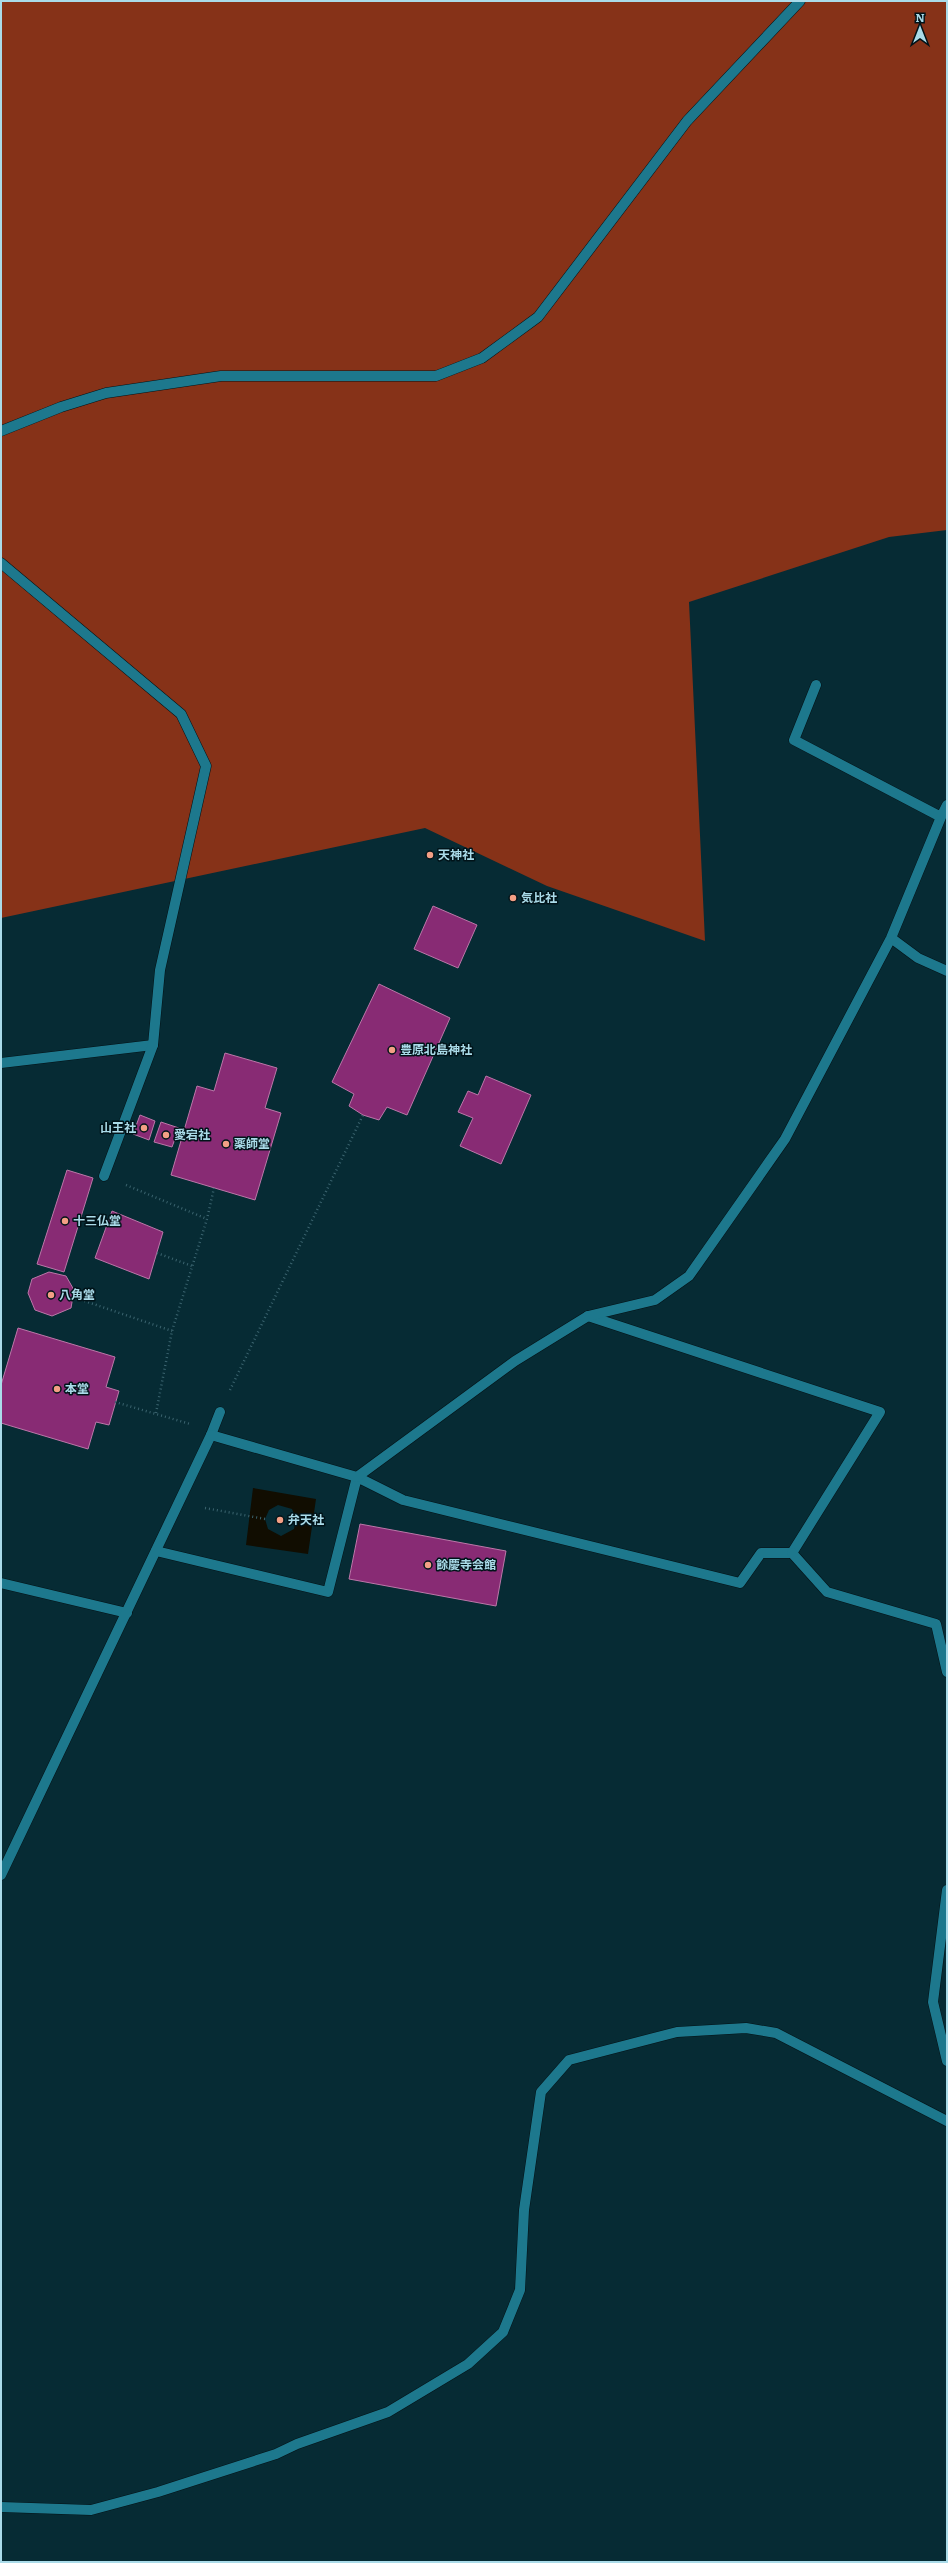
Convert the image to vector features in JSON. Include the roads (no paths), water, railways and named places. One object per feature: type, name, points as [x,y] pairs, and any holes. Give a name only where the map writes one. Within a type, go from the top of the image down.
[{"type":"street","points":[[1,431],[61,407],[114,392],[221,376],[436,376],[482,358],[538,317],[687,121],[800,1]]},
{"type":"street","points":[[1,563],[181,714],[206,766],[160,970],[153,1045],[104,1176]]},
{"type":"street","points":[[816,685],[794,740],[942,817]]},
{"type":"street","points":[[156,1552],[328,1592],[357,1477],[515,1361],[588,1316],[655,1300],[689,1276],[784,1139],[891,938],[947,806]]},
{"type":"street","points":[[891,938],[918,958],[947,971]]},
{"type":"street","points":[[1,1063],[153,1045]]},
{"type":"street","points":[[588,1316],[880,1412],[792,1553]]},
{"type":"street","points":[[1,1875],[156,1552],[211,1435],[220,1412]]},
{"type":"street","points":[[211,1435],[357,1477],[403,1500],[740,1583],[761,1553],[792,1553],[827,1592],[936,1624],[947,1672]]},
{"type":"street","points":[[1,1583],[126,1613]]},
{"type":"street","points":[[947,1890],[933,2002],[947,2061]]},
{"type":"street","points":[[1,2507],[91,2510],[158,2492],[276,2454],[297,2444],[388,2412],[468,2364],[503,2332],[520,2290],[524,2210],[541,2092],[569,2060],[677,2032],[746,2028],[776,2033],[947,2121]]},
{"type":"place","name":"天神社","points":[[430,855]]},
{"type":"place","name":"気比社","points":[[513,898]]},
{"type":"place","name":"豊原北島神社","points":[[392,1050]]},
{"type":"place","name":"山王社","points":[[144,1128]]},
{"type":"place","name":"愛宕社","points":[[166,1135]]},
{"type":"place","name":"薬師堂","points":[[226,1144]]},
{"type":"place","name":"十三仏堂","points":[[65,1221]]},
{"type":"place","name":"八角堂","points":[[51,1295]]},
{"type":"place","name":"本堂","points":[[57,1389]]},
{"type":"place","name":"弁天社","points":[[280,1520]]},
{"type":"place","name":"餘慶寺会館","points":[[428,1565]]}]
